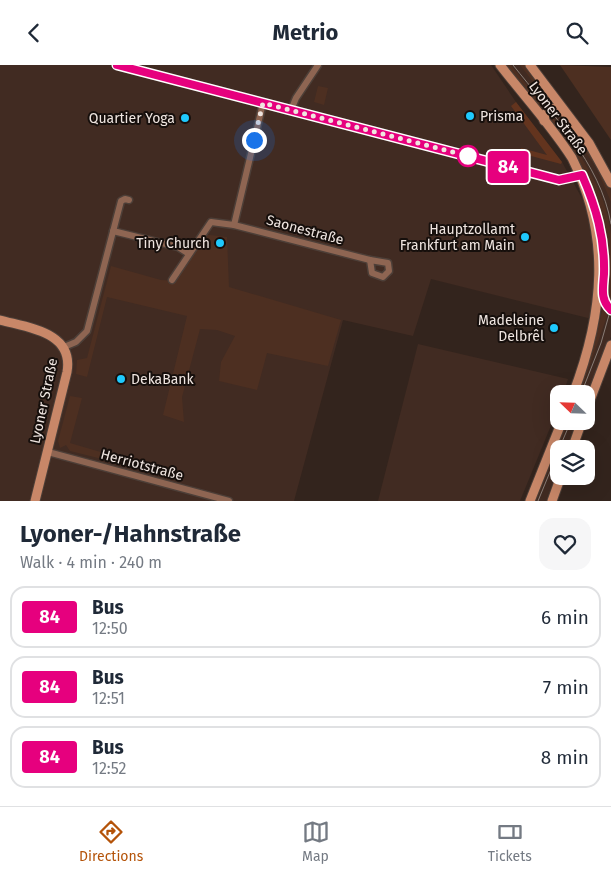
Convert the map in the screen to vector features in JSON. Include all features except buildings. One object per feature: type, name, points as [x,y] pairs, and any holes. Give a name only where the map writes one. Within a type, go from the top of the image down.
[{"type":"main road","name":"Lyoner Straße","points":[[500,65],[544,121],[582,175],[592,197],[600,223],[604,256],[602,291],[594,332],[576,385]]},
{"type":"main road","name":"Lyoner Straße","points":[[530,65],[589,143],[611,183]]},
{"type":"main road","points":[[544,121],[546,113],[552,109],[557,108],[568,114]]},
{"type":"main road","points":[[602,291],[605,303],[611,310]]},
{"type":"main road","name":"Lyoner Straße","points":[[0,320],[47,334],[64,347],[69,363],[35,501]]},
{"type":"main road","points":[[595,387],[611,345]]},
{"type":"main road","points":[[530,501],[558,430]]},
{"type":"main road","points":[[552,501],[558,485]]},
{"type":"street","points":[[117,65],[559,180],[582,175]]},
{"type":"street","points":[[291,110],[296,98],[318,65]]},
{"type":"street","points":[[234,225],[263,103]]},
{"type":"street","points":[[64,347],[76,342],[87,331],[121,201],[129,200]]},
{"type":"street","name":"Saonestraße","points":[[172,280],[210,222],[234,225],[370,260]]},
{"type":"street","points":[[113,231],[178,247],[189,254]]},
{"type":"street","name":"Herriotstraße","points":[[48,452],[229,501]]},
{"type":"shaded area","points":[[0,65],[491,65],[516,102],[562,162],[584,202],[593,241],[608,241],[599,209],[587,177],[552,114],[557,112],[579,138],[611,189],[611,337],[593,385],[580,385],[600,321],[431,279],[413,336],[343,320],[294,501],[0,501]]},
{"type":"shaded area","points":[[504,65],[526,65],[552,105],[544,107],[542,112]]},
{"type":"shaded area","points":[[504,65],[511,65],[544,107],[542,112]]},
{"type":"shaded area","points":[[520,65],[526,65],[560,108],[551,105]]},
{"type":"shaded area","points":[[560,65],[611,67],[611,140]]},
{"type":"shaded area","points":[[318,86],[328,88],[324,105],[314,102]]},
{"type":"shaded area","points":[[516,102],[562,162],[561,164],[520,153],[521,148],[547,155],[511,106]]},
{"type":"shaded area","points":[[557,112],[577,135],[601,170],[610,186],[611,202],[596,167]]},
{"type":"shaded area","points":[[551,115],[581,156],[597,186],[608,217],[611,234],[610,305],[608,301],[606,249],[602,226],[587,183],[564,141],[549,119]]},
{"type":"shaded area","points":[[201,234],[227,237],[229,287],[341,320],[328,366],[267,353],[257,390],[219,381],[221,362],[235,336],[217,330],[200,329],[182,397],[184,422],[163,415],[187,316],[107,297],[87,377],[76,374],[77,360],[87,358],[111,266],[161,280],[176,281],[191,257]]},
{"type":"shaded area","points":[[603,308],[608,313],[583,385],[580,385]]},
{"type":"shaded area","points":[[418,344],[568,379],[566,385],[550,385],[550,428],[520,501],[378,501]]},
{"type":"shaded area","points":[[70,396],[82,398],[70,443],[104,453],[102,459],[70,451],[66,445],[60,448],[58,441]]},
{"type":"shaded area","points":[[562,430],[575,430],[572,440],[558,440]]},
{"type":"shaded area","points":[[562,430],[565,430],[561,440],[558,440]]},
{"type":"shaded area","points":[[550,461],[550,485],[554,485],[548,501],[534,501]]},
{"type":"shaded area","points":[[550,461],[550,467],[536,501],[534,501]]},
{"type":"tram line","points":[[513,65],[558,120],[585,159],[597,180],[611,224]]},
{"type":"tram line","points":[[585,385],[601,343],[611,308]]},
{"type":"tram line","points":[[563,440],[567,430]]},
{"type":"tram line","points":[[538,501],[550,472]]},
{"type":"bus line","name":"84","points":[[117,65],[559,180],[582,175],[592,197],[600,223],[604,256],[602,291],[605,303],[611,310]]},
{"type":"place","name":"Prisma","points":[[470,116]]},
{"type":"place","name":"Quartier Yoga","points":[[185,118]]},
{"type":"place","name":"Hauptzollamt Frankfurt am Main","points":[[525,237]]},
{"type":"place","name":"Tiny Church","points":[[220,243]]},
{"type":"place","name":"Madeleine Delbrêl","points":[[554,328]]},
{"type":"place","name":"DekaBank","points":[[121,379]]},
{"type":"route","points":[[254,140],[263,103],[468,156]]}]
